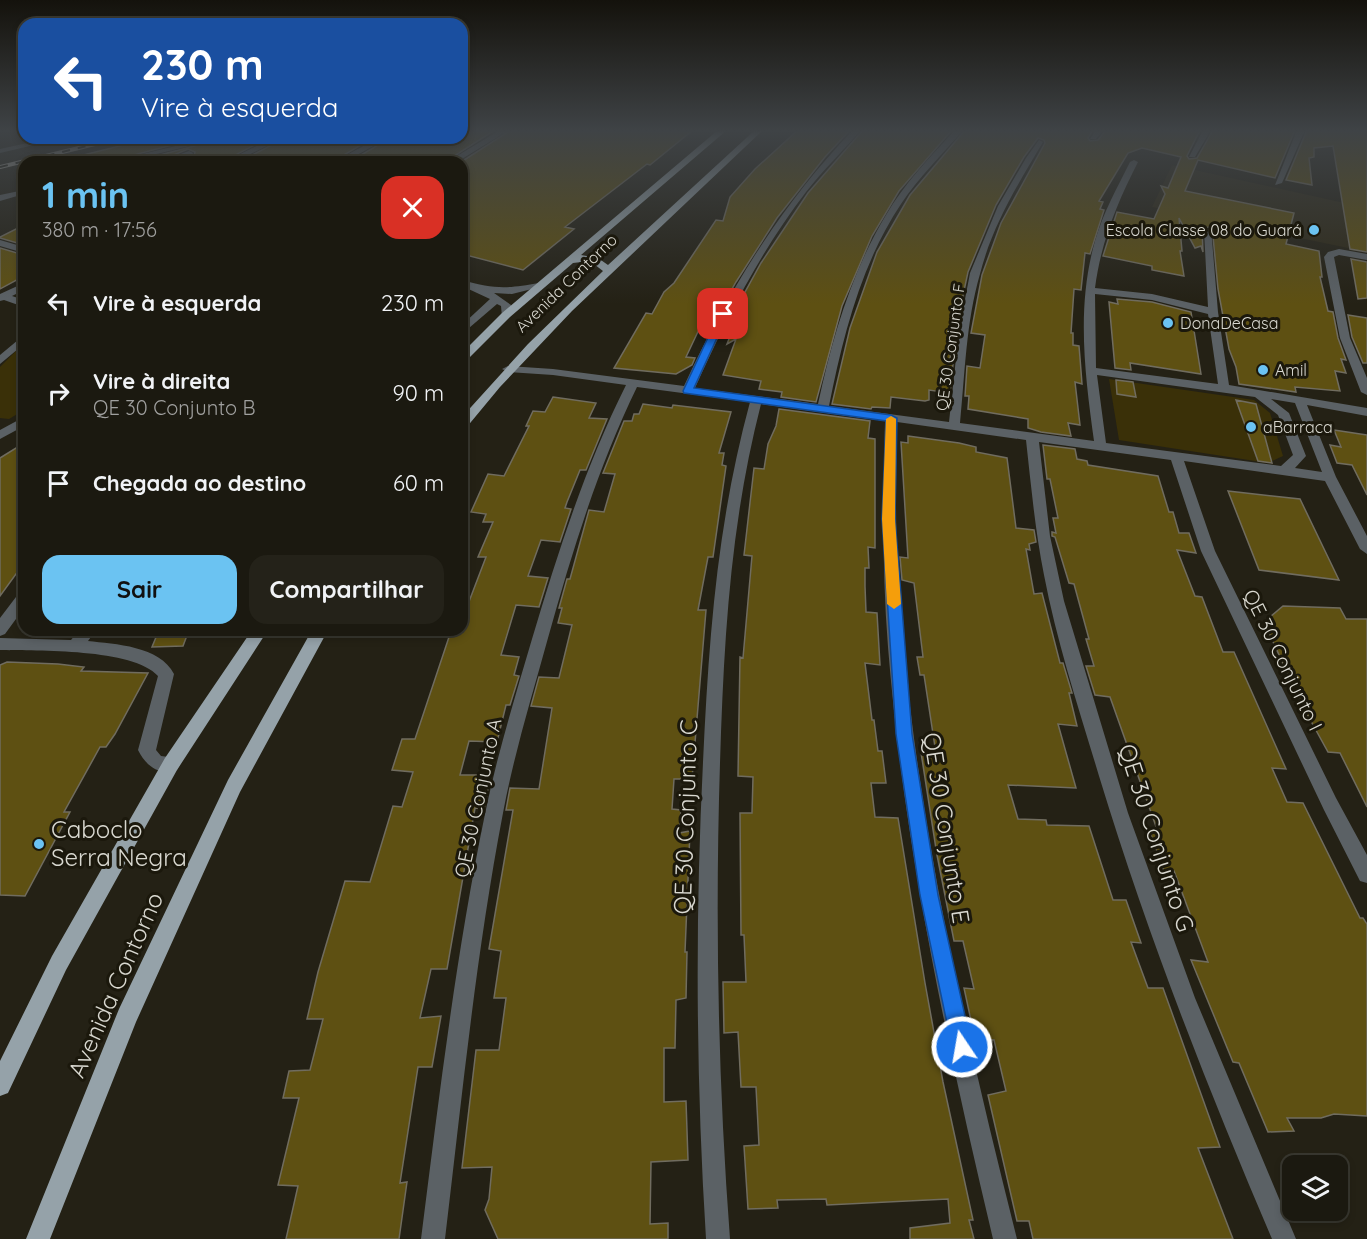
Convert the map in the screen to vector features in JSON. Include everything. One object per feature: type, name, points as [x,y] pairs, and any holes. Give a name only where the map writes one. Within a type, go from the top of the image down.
[{"type":"main road","name":"Avenida Contorno","points":[[468,353],[506,315],[655,188]]},
{"type":"main road","name":"Avenida Contorno","points":[[468,418],[508,369],[555,320],[696,188]]},
{"type":"main road","points":[[569,261],[594,259],[600,261],[607,270]]},
{"type":"main road","points":[[0,1085],[59,963],[171,764],[256,636]]},
{"type":"main road","name":"Avenida Contorno","points":[[38,1239],[127,1017],[234,786],[317,636]]},
{"type":"street","points":[[688,391],[715,330],[767,238],[786,210],[806,188]]},
{"type":"street","points":[[823,409],[836,348],[853,298],[878,238],[909,188]]},
{"type":"street","name":"QE 30 Conjunto F","points":[[954,428],[967,310],[975,273],[1004,200],[1011,188]]},
{"type":"street","points":[[1101,447],[1090,348],[1090,291],[1099,240],[1121,188]]},
{"type":"street","points":[[0,198],[18,194]]},
{"type":"street","points":[[1208,230],[1213,312],[1224,388]]},
{"type":"street","points":[[0,243],[18,248]]},
{"type":"street","points":[[1367,257],[1339,252],[1329,257],[1345,338],[1367,392]]},
{"type":"street","points":[[468,285],[480,289],[506,305],[506,315]]},
{"type":"street","points":[[480,289],[512,291],[539,286]]},
{"type":"street","points":[[2,297],[18,289]]},
{"type":"street","points":[[1090,291],[1129,293],[1213,312]]},
{"type":"street","points":[[2,297],[18,302]]},
{"type":"street","points":[[468,325],[497,298]]},
{"type":"street","points":[[0,361],[18,344]]},
{"type":"street","points":[[508,369],[633,383],[1330,477]]},
{"type":"street","points":[[1093,371],[1224,388],[1367,412]]},
{"type":"street","name":"QE 30 Conjunto A","points":[[433,1239],[464,993],[505,762],[556,577],[583,495],[611,426],[633,383]]},
{"type":"street","points":[[1256,394],[1283,413],[1300,456],[1284,471]]},
{"type":"street","name":"QE 30 Conjunto C","points":[[718,1239],[710,1133],[706,864],[718,618],[724,557],[744,445],[756,400]]},
{"type":"street","points":[[1300,402],[1330,477],[1367,549]]},
{"type":"street","name":"QE 30 Conjunto E","points":[[891,418],[888,519],[904,734],[910,780],[929,895],[1005,1239]]},
{"type":"street","points":[[0,422],[18,423]]},
{"type":"street","points":[[0,435],[18,424]]},
{"type":"street","name":"QE 30 Conjunto G","points":[[1032,437],[1038,505],[1048,561],[1085,701],[1123,829],[1180,989],[1284,1239]]},
{"type":"street","name":"QE 30 Conjunto I","points":[[1176,457],[1208,551],[1330,804],[1367,874]]},
{"type":"street","points":[[0,630],[18,605]]},
{"type":"street","points":[[75,647],[83,636]]},
{"type":"street","points":[[0,644],[117,651],[148,659],[164,667],[166,674],[164,688],[147,750],[153,761],[163,765],[171,764]]},
{"type":"shaded area","name":"Escola Classe 08 do Guará","points":[[1161,188],[1275,188],[1367,208],[1367,252],[1152,207]]},
{"type":"shaded area","points":[[18,349],[18,414],[9,419],[0,418],[0,367]]},
{"type":"shaded area","points":[[1109,379],[1254,400],[1270,413],[1283,456],[1268,463],[1119,440]]},
{"type":"building","points":[[468,188],[616,188],[565,227],[574,229],[523,270],[468,256]]},
{"type":"building","points":[[738,188],[801,188],[777,218],[713,323],[703,321],[686,357],[695,358],[692,365],[676,374],[614,368],[646,313],[652,314],[664,292],[674,283],[716,220],[723,221],[730,197]]},
{"type":"building","points":[[813,188],[902,188],[872,236],[842,306],[816,402],[781,397],[782,392],[759,389],[761,381],[723,375],[736,339],[727,344],[734,326],[727,325],[761,263]]},
{"type":"building","points":[[916,188],[1006,188],[996,205],[968,272],[949,364],[953,364],[950,393],[929,390],[929,400],[925,401],[891,397],[890,408],[872,407],[871,409],[832,404],[850,328],[877,252]]},
{"type":"building","points":[[1020,188],[1107,188],[1099,201],[1103,202],[1100,209],[1104,210],[1090,254],[1085,253],[1081,290],[1074,289],[1071,333],[1073,333],[1073,345],[1079,346],[1082,384],[1075,382],[1080,425],[1068,423],[1071,436],[1028,428],[1028,419],[968,409],[969,396],[965,396],[967,366],[980,368],[985,335],[971,333],[982,275],[1001,223]]},
{"type":"building","points":[[1162,188],[1186,188],[1185,191],[1294,213],[1286,244],[1319,251],[1322,277],[1320,277],[1328,311],[1333,312],[1338,338],[1346,360],[1341,359],[1346,373],[1335,371],[1340,391],[1295,387],[1296,392],[1239,384],[1229,349],[1218,289],[1212,226],[1202,229],[1203,252],[1201,246],[1195,248],[1179,218],[1182,251],[1180,251],[1184,276],[1152,270],[1152,266],[1103,256],[1117,212],[1154,219],[1165,194]]},
{"type":"building","points":[[1340,188],[1367,188],[1367,252],[1350,249]]},
{"type":"building","points":[[18,228],[18,243],[0,237]]},
{"type":"building","points":[[0,248],[18,253],[18,279],[0,289]]},
{"type":"building","points":[[1351,259],[1367,262],[1367,298],[1358,299]]},
{"type":"building","points":[[1117,299],[1152,302],[1191,312],[1201,374],[1130,363],[1131,370],[1115,368],[1109,302],[1118,304]]},
{"type":"building","points":[[1348,315],[1367,318],[1367,363],[1363,363],[1352,337]]},
{"type":"building","points":[[1116,380],[1133,382],[1136,397],[1117,394]]},
{"type":"building","points":[[553,397],[596,403],[589,418],[607,419],[586,470],[580,470],[567,502],[565,508],[571,509],[560,542],[541,540],[528,576],[548,578],[539,607],[516,605],[501,655],[519,657],[514,675],[519,676],[510,705],[506,705],[497,742],[469,741],[460,775],[489,775],[486,788],[488,788],[484,809],[475,808],[447,969],[431,969],[420,1018],[441,1016],[432,1067],[418,1067],[400,1183],[407,1182],[399,1239],[286,1239],[298,1186],[278,1185],[299,1098],[283,1098],[289,1071],[310,1070],[323,1019],[307,1019],[318,972],[345,881],[370,882],[393,806],[402,807],[413,772],[392,770],[402,739],[415,739],[449,636],[468,636],[468,604],[486,557],[478,557],[493,522],[483,522],[486,514],[471,512],[488,474],[504,476],[529,426],[526,426],[533,411],[545,412]]},
{"type":"building","points":[[1236,400],[1256,404],[1272,463],[1258,461]]},
{"type":"building","points":[[643,404],[731,412],[719,453],[724,453],[722,465],[726,466],[713,557],[708,557],[698,610],[706,610],[692,779],[674,779],[672,809],[681,810],[679,833],[690,831],[685,952],[687,952],[686,998],[676,1000],[675,1048],[664,1048],[664,1102],[686,1101],[688,1160],[651,1162],[650,1224],[668,1223],[668,1239],[498,1239],[485,1210],[489,1199],[492,1167],[462,1168],[476,1050],[499,1050],[506,998],[494,998],[501,951],[489,949],[513,810],[506,810],[510,788],[539,789],[552,708],[531,706],[539,677],[559,678],[572,625],[558,623],[562,608],[559,608],[567,579],[570,579],[589,510],[604,512],[615,474],[603,473],[624,421],[632,421],[634,414],[639,414]]},
{"type":"building","points":[[779,409],[870,421],[868,438],[875,439],[875,548],[868,547],[869,568],[865,568],[865,586],[866,612],[877,613],[880,665],[865,663],[872,720],[874,720],[878,751],[882,751],[886,783],[871,783],[875,817],[898,818],[925,983],[943,1082],[973,1220],[969,1220],[974,1239],[910,1239],[910,1228],[950,1223],[948,1199],[827,1205],[826,1199],[777,1200],[778,1208],[748,1209],[744,1146],[759,1145],[756,1087],[741,1087],[738,1032],[724,1033],[723,982],[746,982],[744,935],[741,935],[740,813],[752,813],[753,777],[738,776],[740,657],[743,658],[752,556],[744,555],[754,468],[764,469],[768,444],[776,426]]},
{"type":"building","points":[[1334,430],[1367,435],[1367,495],[1352,465],[1337,463],[1330,445],[1341,447]]},
{"type":"building","points":[[908,436],[959,443],[976,447],[976,452],[1007,458],[1016,528],[1034,530],[1036,542],[1029,544],[1030,550],[1026,549],[1034,594],[1042,593],[1060,663],[1063,663],[1072,693],[1069,693],[1077,726],[1058,724],[1076,788],[1008,785],[1018,819],[1046,820],[1047,825],[1089,826],[1113,900],[1126,900],[1141,943],[1131,942],[1148,988],[1163,988],[1220,1147],[1198,1148],[1233,1239],[1033,1239],[1029,1221],[1017,1221],[988,1095],[1006,1091],[994,1040],[975,1039],[964,988],[974,989],[963,941],[954,941],[937,855],[920,746],[935,747],[924,675],[920,675],[917,657],[923,657],[914,583],[902,580],[900,557],[908,558],[901,442],[908,443]]},
{"type":"building","points":[[1043,445],[1075,449],[1077,459],[1087,461],[1088,465],[1158,476],[1169,512],[1173,512],[1179,533],[1189,533],[1196,553],[1177,550],[1195,596],[1202,597],[1223,652],[1234,652],[1286,769],[1272,768],[1287,802],[1303,803],[1360,918],[1363,918],[1367,924],[1367,1116],[1334,1114],[1321,1118],[1287,1118],[1294,1131],[1268,1132],[1239,1063],[1233,1062],[1191,960],[1208,962],[1174,871],[1164,871],[1150,832],[1158,832],[1110,697],[1095,695],[1086,666],[1094,666],[1086,639],[1089,639],[1074,584],[1069,583],[1055,537],[1052,536],[1052,532],[1056,533],[1053,518],[1058,518],[1050,479],[1047,479]]},
{"type":"building","points":[[18,447],[18,571],[0,596],[0,458]]},
{"type":"building","points":[[1228,491],[1300,499],[1339,580],[1259,570]]},
{"type":"building","points":[[1283,606],[1340,608],[1346,619],[1367,619],[1367,807],[1340,753],[1328,752],[1301,703],[1264,622]]},
{"type":"building","points":[[157,636],[187,636],[183,646],[152,647]]},
{"type":"building","points":[[7,662],[84,667],[81,671],[148,673],[115,734],[106,747],[100,747],[64,812],[70,812],[25,896],[0,895],[0,665]]},
{"type":"slow traffic","points":[[891,419],[888,519],[894,604]]},
{"type":"place","name":"Escola Classe 08 do Guará","points":[[1314,230]]},
{"type":"place","name":"DonaDeCasa","points":[[1168,323]]},
{"type":"place","name":"Amil","points":[[1263,370]]},
{"type":"place","name":"aBarraca","points":[[1251,427]]},
{"type":"place","name":"Caboclo Serra Negra","points":[[39,844]]},
{"type":"route","points":[[723,314],[688,391],[891,418],[888,519],[904,734],[929,895],[962,1047]]}]
